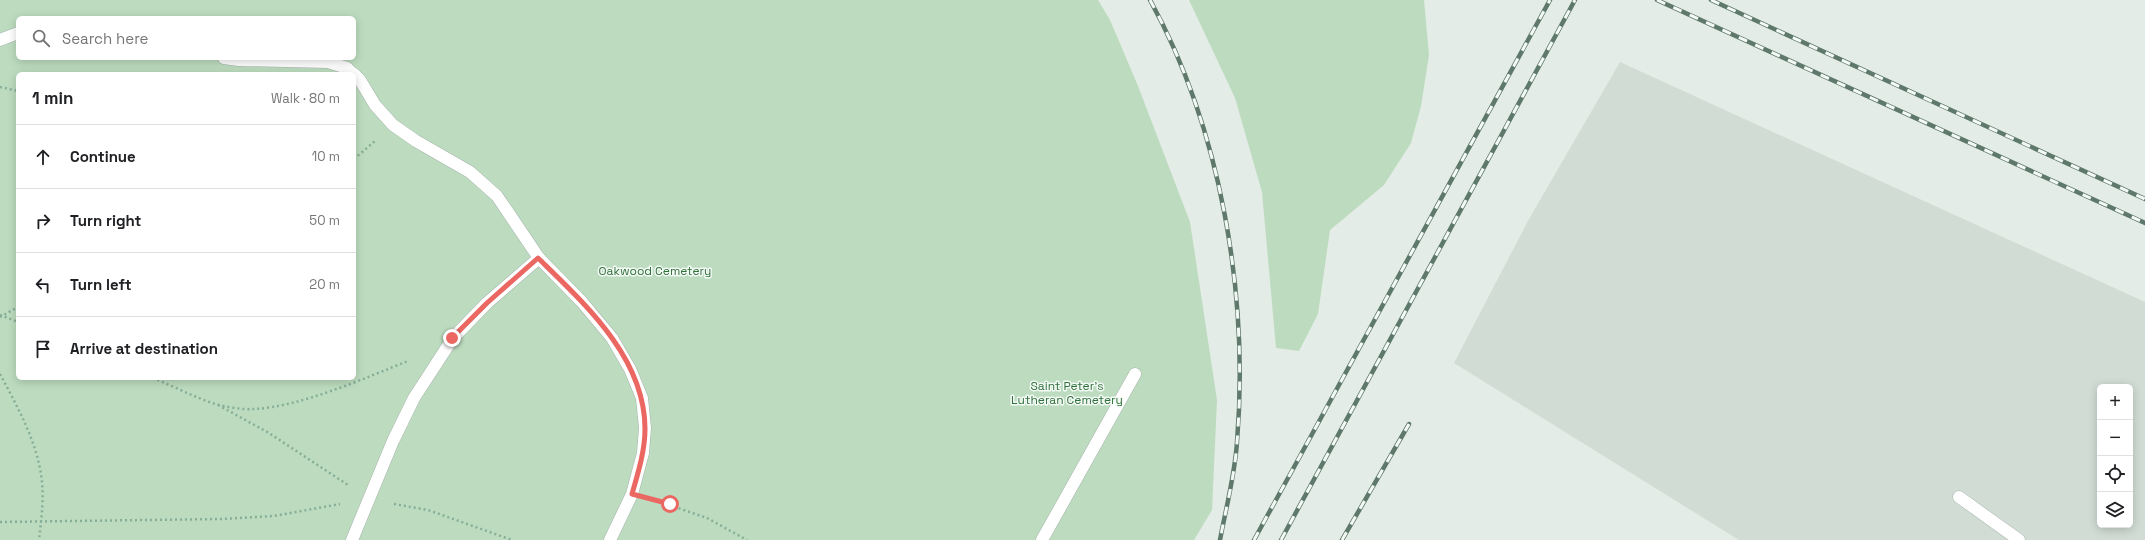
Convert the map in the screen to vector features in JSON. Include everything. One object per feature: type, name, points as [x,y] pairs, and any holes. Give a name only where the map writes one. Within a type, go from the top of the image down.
[{"type":"lane","points":[[0,40],[16,34]]},
{"type":"lane","points":[[239,60],[328,62],[347,68],[352,72]]},
{"type":"lane","points":[[356,76],[375,105],[393,125],[470,172],[497,196],[538,258],[582,302],[612,338],[630,369],[642,398],[645,428],[643,453],[632,494],[610,540]]},
{"type":"lane","points":[[352,540],[393,441],[414,398],[452,338],[487,303],[538,258]]},
{"type":"lane","points":[[1042,540],[1135,374]]},
{"type":"lane","points":[[1959,497],[2019,540]]},
{"type":"path","points":[[0,87],[16,91]]},
{"type":"path","points":[[1,316],[16,308]]},
{"type":"path","points":[[1,316],[16,321]]},
{"type":"path","points":[[216,404],[253,410],[286,404],[362,380],[410,360]]},
{"type":"path","points":[[0,374],[22,417],[35,450],[42,482],[39,540]]},
{"type":"path","points":[[158,380],[216,404],[312,460],[369,499]]},
{"type":"path","points":[[632,494],[670,504],[692,512],[747,540]]},
{"type":"path","points":[[0,522],[222,519],[267,516],[369,499],[428,510],[512,540]]},
{"type":"shaded area","points":[[1620,62],[2145,302],[2145,540],[1739,540],[1454,363],[1529,219]]},
{"type":"green space","name":"Oakwood Cemetery","points":[[0,0],[1098,0],[1110,20],[1138,86],[1190,222],[1217,400],[1212,510],[1194,540],[0,540]]},
{"type":"green space","points":[[1189,0],[1424,0],[1429,55],[1421,106],[1411,143],[1384,185],[1330,230],[1318,314],[1299,351],[1276,348],[1262,192],[1235,98]]},
{"type":"railway","points":[[1150,0],[1175,50],[1195,103],[1212,158],[1225,214],[1233,272],[1238,329],[1240,386],[1236,454],[1220,540]]},
{"type":"railway","points":[[1254,540],[1550,0]]},
{"type":"railway","points":[[1281,540],[1575,0]]},
{"type":"railway","points":[[1657,0],[2145,223]]},
{"type":"railway","points":[[1711,0],[2145,199]]},
{"type":"railway","points":[[1342,540],[1409,424]]},
{"type":"route","points":[[452,338],[487,303],[538,258],[582,302],[612,338],[630,369],[642,398],[645,428],[643,453],[632,494],[670,504]]},
{"type":"park label","name":"Saint Peter's Lutheran Cemetery","points":[[1067,393]]}]
